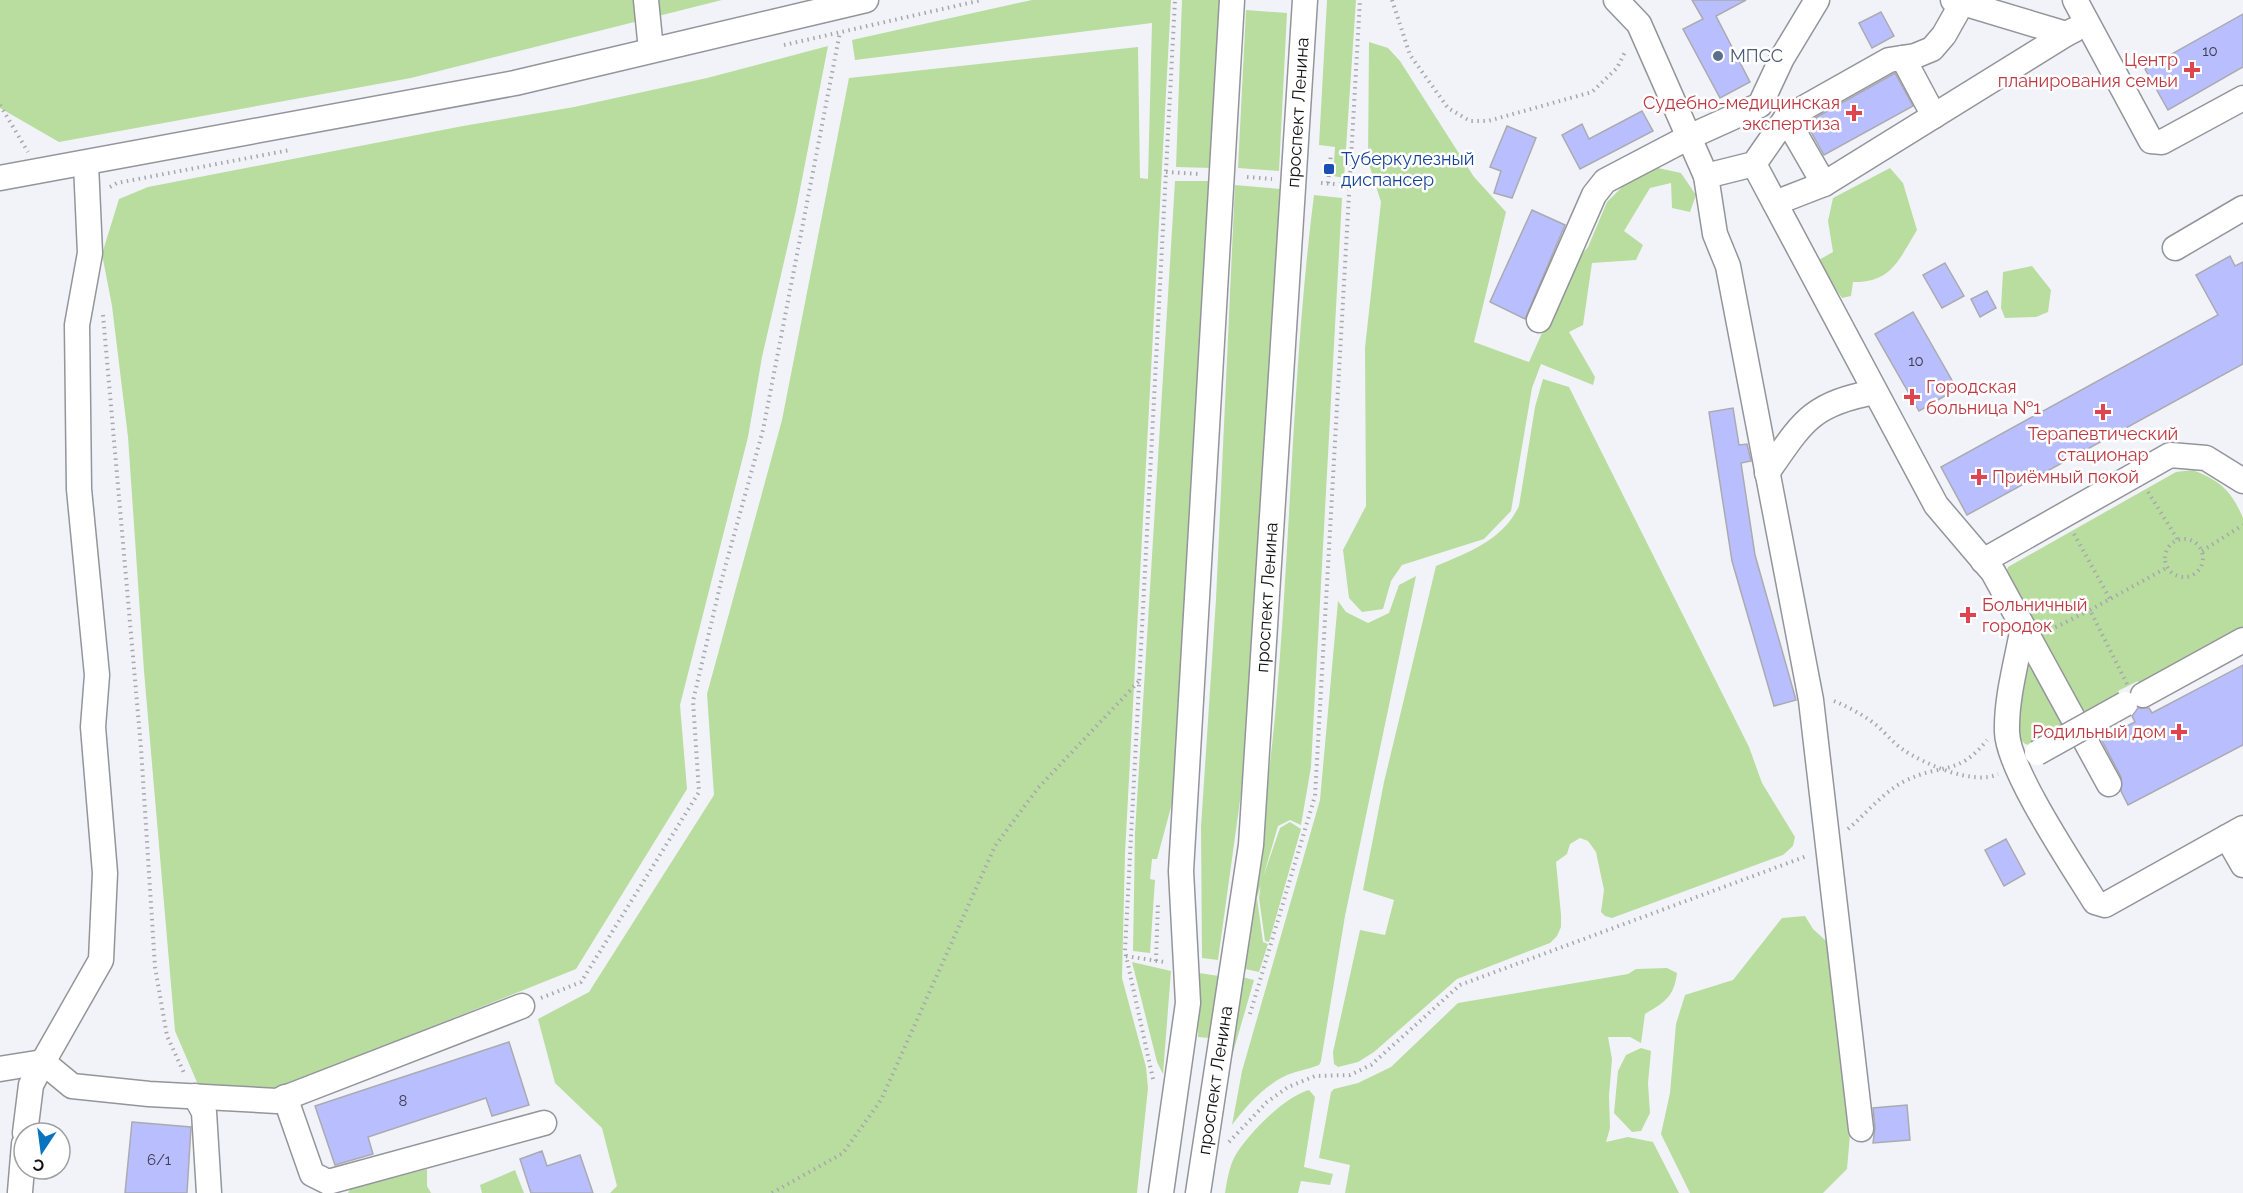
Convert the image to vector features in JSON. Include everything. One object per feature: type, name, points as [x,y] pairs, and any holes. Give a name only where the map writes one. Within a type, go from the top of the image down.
[{"type":"street","points":[[646,0],[651,50]]},
{"type":"street","points":[[0,178],[86,164],[515,82],[866,0]]},
{"type":"street","name":"проспект Ленина","points":[[1161,1193],[1188,1003],[1181,871],[1232,0]]},
{"type":"street","name":"проспект Ленина","points":[[1198,1193],[1251,845],[1305,0]]},
{"type":"street","points":[[1616,0],[1639,24],[1706,176],[1714,234],[1728,266],[1809,690],[1862,1129]]},
{"type":"street","points":[[1539,320],[1594,195],[1605,181],[1689,137],[1760,105],[1782,58],[1817,0]]},
{"type":"street","points":[[2075,0],[2076,29],[2151,141],[2162,142],[2243,98]]},
{"type":"street","points":[[1706,176],[1754,164],[1780,127],[1889,60],[1932,49],[1944,34],[1958,2],[2076,29]]},
{"type":"street","points":[[1775,203],[1824,184],[2076,29]]},
{"type":"street","points":[[1903,58],[1934,116]]},
{"type":"street","points":[[1760,105],[1824,184]]},
{"type":"street","points":[[26,1121],[31,1085],[101,960],[105,873],[93,727],[97,675],[79,489],[77,325],[90,253],[86,164]]},
{"type":"street","points":[[1754,164],[1936,505],[1993,572],[2109,784]]},
{"type":"street","points":[[2175,248],[2243,208]]},
{"type":"street","points":[[1767,473],[1798,428],[1815,412],[1842,398],[1875,392]]},
{"type":"street","points":[[1983,561],[2170,455],[2206,458],[2243,481]]},
{"type":"street","points":[[2026,634],[2008,715],[2009,744],[2027,758],[2044,818],[2095,902],[2105,905],[2235,832],[2243,865]]},
{"type":"street","points":[[2027,758],[2243,640]]},
{"type":"street","points":[[44,1062],[72,1086],[277,1101],[522,1006]]},
{"type":"street","points":[[0,1070],[44,1062]]},
{"type":"street","points":[[195,1096],[204,1112],[209,1193]]},
{"type":"street","points":[[285,1097],[312,1174],[328,1182],[544,1124]]},
{"type":"path","points":[[1154,1082],[1126,956],[1175,0]]},
{"type":"path","points":[[1249,1018],[1315,796],[1360,0]]},
{"type":"path","points":[[1392,0],[1410,55],[1448,108],[1470,121],[1488,121],[1592,92],[1617,68],[1639,24]]},
{"type":"path","points":[[522,1006],[581,982],[699,792],[693,701],[720,582],[763,430],[840,32]]},
{"type":"path","points":[[0,105],[39,171]]},
{"type":"path","points":[[1328,183],[1330,154]]},
{"type":"path","points":[[1166,172],[1200,174]]},
{"type":"path","points":[[1247,177],[1276,179]]},
{"type":"path","points":[[1322,183],[1348,185]]},
{"type":"path","points":[[103,312],[141,748],[155,967],[166,1036],[195,1096]]},
{"type":"path","points":[[2137,474],[2178,540]]},
{"type":"path","points":[[2064,515],[2110,599]]},
{"type":"path","points":[[2202,551],[2243,525]]},
{"type":"path","points":[[2178,540],[2192,540],[2202,551],[2202,564],[2192,574],[2179,575],[2168,567],[2166,551],[2178,540]]},
{"type":"path","points":[[2026,634],[2090,610],[2168,567]]},
{"type":"path","points":[[2090,610],[2124,678]]},
{"type":"path","points":[[772,1193],[843,1152],[881,1100],[995,846],[1038,788],[1140,680]]},
{"type":"path","points":[[1809,690],[1855,710],[1875,724],[1902,749],[1964,777],[1980,779],[1994,776],[2027,758]]},
{"type":"path","points":[[1225,1147],[1278,1094],[1304,1079],[1316,1076],[1334,1077],[1356,1072],[1377,1060],[1461,985],[1803,857],[1828,845],[1884,795],[1906,780],[1947,770],[1972,758],[1997,733],[2008,715]]},
{"type":"path","points":[[1156,961],[1158,894]]},
{"type":"path","points":[[1126,956],[1165,962]]},
{"type":"green space","points":[[0,0],[722,0],[411,78],[59,142],[0,108]]},
{"type":"green space","points":[[1032,0],[1171,0],[1125,853],[1122,978],[1146,1067],[1148,1088],[1137,1193],[610,1193],[617,1186],[602,1128],[555,1083],[538,1019],[589,992],[714,795],[707,694],[782,420],[849,78],[1138,47],[1140,178],[1148,179],[1152,23],[855,60],[852,40]]},
{"type":"green space","points":[[1182,0],[1221,0],[1212,168],[1176,167]]},
{"type":"green space","points":[[1327,0],[1356,0],[1344,178],[1333,176],[1335,147],[1319,145]]},
{"type":"green space","points":[[1246,10],[1287,13],[1279,171],[1238,168]]},
{"type":"green space","points":[[1369,42],[1388,48],[1400,61],[1474,177],[1506,212],[1474,342],[1529,362],[1572,266],[1588,247],[1607,202],[1630,179],[1658,168],[1681,173],[1696,195],[1690,212],[1672,208],[1671,183],[1650,188],[1624,231],[1643,245],[1636,260],[1592,263],[1583,325],[1569,332],[1595,377],[1593,385],[1541,364],[1532,388],[1511,511],[1484,539],[1402,565],[1391,581],[1383,609],[1362,612],[1349,598],[1343,550],[1366,506],[1365,348],[1381,202],[1368,161]]},
{"type":"green space","points":[[828,46],[796,210],[762,357],[748,437],[680,705],[687,789],[576,969],[279,1088],[199,1087],[175,1031],[144,671],[128,437],[112,306],[102,254],[119,199],[148,187],[463,126],[574,107],[707,78]]},
{"type":"green space","points":[[1890,168],[1903,183],[1917,230],[1899,259],[1886,274],[1866,281],[1853,282],[1851,296],[1842,298],[1817,261],[1833,252],[1828,221],[1833,198]]},
{"type":"green space","points":[[1175,181],[1209,181],[1174,796],[1157,859],[1152,859],[1150,879],[1155,880],[1150,953],[1133,951],[1135,833]]},
{"type":"green space","points":[[1235,185],[1280,189],[1244,772],[1218,960],[1202,958],[1201,827],[1216,599]]},
{"type":"green space","points":[[1314,195],[1342,198],[1311,767],[1301,825],[1290,820],[1278,826],[1257,898],[1263,942],[1268,944],[1259,972],[1241,968],[1275,716],[1296,390]]},
{"type":"green space","points":[[2032,266],[2051,290],[2048,312],[2036,317],[2005,318],[2001,308],[2003,272]]},
{"type":"green space","points":[[1543,379],[1569,387],[1749,747],[1762,783],[1795,837],[1793,846],[1783,855],[1612,918],[1601,912],[1604,890],[1596,852],[1588,841],[1580,838],[1570,844],[1567,854],[1556,862],[1561,927],[1557,936],[1550,943],[1457,979],[1374,1052],[1358,1062],[1338,1067],[1334,1064],[1333,1052],[1360,930],[1385,935],[1394,900],[1363,890],[1384,782],[1436,566],[1484,544],[1504,528],[1519,506],[1535,407]]},
{"type":"green space","points":[[2193,470],[2224,488],[2243,518],[2243,631],[2140,687],[2138,681],[2118,691],[2121,698],[2036,747],[2025,744],[2017,736],[2025,653],[2004,579],[2008,567],[2176,472]]},
{"type":"green space","points":[[1416,576],[1345,916],[1321,1061],[1319,1065],[1287,1075],[1271,1084],[1250,1103],[1232,1125],[1242,1071],[1320,800],[1338,601],[1346,612],[1368,623],[1389,613],[1399,585]]},
{"type":"green space","points":[[1290,822],[1301,829],[1269,942],[1265,941],[1259,898],[1261,883],[1280,828]]},
{"type":"green space","points":[[1805,916],[1813,929],[1835,949],[1851,1123],[1847,1169],[1823,1193],[1690,1193],[1661,1134],[1670,1093],[1676,1024],[1685,995],[1733,980],[1782,918]]},
{"type":"green space","points":[[1132,962],[1171,971],[1163,1074],[1157,1062]]},
{"type":"green space","points":[[1667,968],[1677,973],[1674,988],[1663,1002],[1645,1014],[1641,1043],[1630,1037],[1608,1037],[1612,1059],[1609,1096],[1610,1128],[1606,1142],[1628,1137],[1653,1142],[1679,1193],[1345,1193],[1350,1165],[1319,1158],[1331,1092],[1334,1089],[1358,1083],[1391,1067],[1458,1003],[1628,974],[1636,969]]},
{"type":"green space","points":[[1199,973],[1219,976],[1209,1038],[1198,1037]]},
{"type":"green space","points":[[1238,976],[1254,980],[1224,1084]]},
{"type":"green space","points":[[1641,1048],[1651,1051],[1648,1083],[1650,1113],[1641,1131],[1632,1132],[1614,1113],[1618,1071],[1626,1055]]},
{"type":"green space","points":[[1309,1090],[1315,1097],[1304,1167],[1333,1174],[1330,1185],[1301,1181],[1298,1193],[1225,1193],[1233,1160],[1249,1137],[1278,1108]]},
{"type":"green space","points":[[427,1169],[427,1186],[431,1193],[348,1193],[350,1189]]},
{"type":"green space","points":[[515,1170],[524,1193],[482,1193],[480,1185]]},
{"type":"building","points":[[1692,0],[1746,0],[1716,16],[1750,82],[1720,98],[1683,29],[1703,19]]},
{"type":"building","points":[[1881,12],[1894,36],[1872,48],[1859,23]]},
{"type":"building","points":[[2243,14],[2243,67],[2168,110],[2145,69]]},
{"type":"building","points":[[1895,73],[1913,106],[1824,155],[1806,123]]},
{"type":"building","points":[[1642,111],[1653,131],[1580,169],[1562,135],[1582,124],[1589,139]]},
{"type":"building","points":[[1507,126],[1536,138],[1512,198],[1494,193],[1501,171],[1490,167]]},
{"type":"building","points":[[1532,210],[1565,225],[1525,319],[1490,302]]},
{"type":"building","points":[[2230,256],[2235,266],[2243,262],[2243,364],[1967,515],[1941,467],[2218,315],[2196,275]]},
{"type":"building","points":[[1945,263],[1964,296],[1942,308],[1923,275]]},
{"type":"building","points":[[1987,291],[1996,308],[1980,317],[1971,299]]},
{"type":"building","points":[[1913,312],[1957,389],[1919,411],[1875,334]]},
{"type":"building","points":[[1733,408],[1739,445],[1747,444],[1751,461],[1741,463],[1755,555],[1796,700],[1774,706],[1732,561],[1709,412]]},
{"type":"building","name":"Родильный дом","points":[[2243,665],[2243,745],[2128,805],[2121,791],[2121,777],[2101,739],[2135,722],[2132,716],[2138,708],[2149,708],[2152,713]]},
{"type":"building","points":[[2006,839],[2025,874],[2004,886],[1985,850]]},
{"type":"building","points":[[509,1042],[529,1105],[492,1116],[486,1098],[368,1137],[373,1154],[335,1165],[315,1106]]},
{"type":"building","points":[[1907,1105],[1910,1140],[1873,1143],[1875,1128],[1873,1108]]},
{"type":"building","points":[[132,1122],[191,1127],[187,1193],[125,1193]]},
{"type":"building","points":[[542,1151],[547,1166],[580,1155],[593,1193],[531,1193],[520,1159]]},
{"type":"place","name":"МПСС","points":[[1718,56]]},
{"type":"place","name":"Центр планирования семьи","points":[[2192,70]]},
{"type":"place","name":"Судебно-медицинская экспертиза","points":[[1854,113]]},
{"type":"place","name":"Туберкулезный диспансер","points":[[1329,169]]},
{"type":"place","name":"Городская больница №1","points":[[1912,397]]},
{"type":"place","name":"Терапевтический стационар","points":[[2103,412]]},
{"type":"place","name":"Приёмный покой","points":[[1979,477]]},
{"type":"place","name":"Больничный городок","points":[[1968,615]]},
{"type":"place","name":"Родильный дом","points":[[2179,732]]}]
